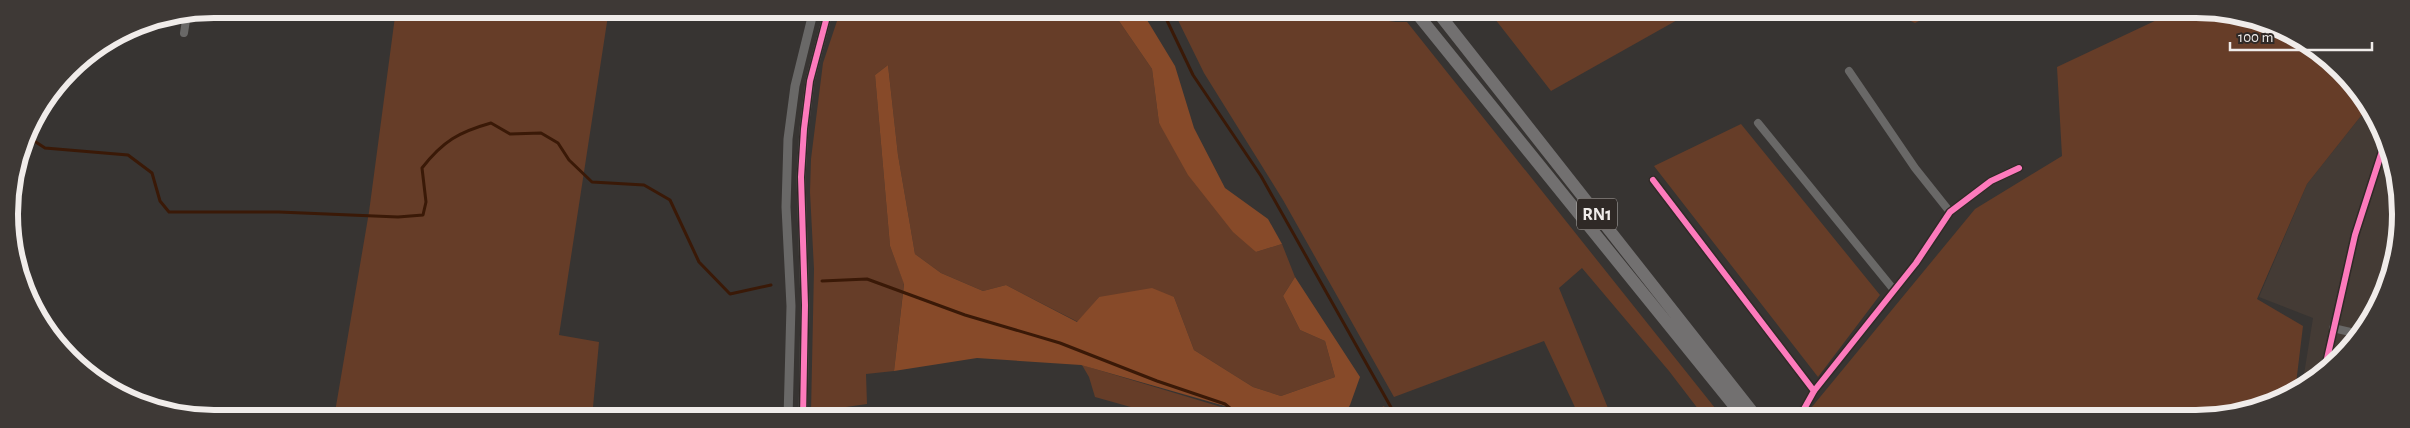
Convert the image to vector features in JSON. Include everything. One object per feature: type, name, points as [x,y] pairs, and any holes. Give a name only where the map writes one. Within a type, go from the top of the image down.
[{"type":"highway","name":"RN1","points":[[1420,18],[1738,410]]},
{"type":"highway","name":"RN1","points":[[1445,18],[1752,410]]},
{"type":"street","points":[[788,410],[791,306],[786,207],[788,139],[798,69],[812,18]]},
{"type":"street","points":[[804,410],[805,321],[801,177],[804,129],[815,57],[826,18]]},
{"type":"street","points":[[184,33],[186,19]]},
{"type":"street","points":[[1849,71],[1915,168],[1950,212]]},
{"type":"street","points":[[1758,123],[1894,290]]},
{"type":"street","points":[[2326,362],[2332,328],[2355,235],[2382,151]]},
{"type":"street","points":[[1803,410],[1814,391],[1916,263],[1950,212],[1991,181],[2019,168]]},
{"type":"street","points":[[1653,180],[1814,391]]},
{"type":"street","points":[[2332,328],[2353,333]]},
{"type":"shaded area","points":[[395,18],[608,18],[559,335],[599,342],[593,410],[335,410],[369,212]]},
{"type":"shaded area","points":[[838,18],[1132,18],[1119,21],[1152,69],[1159,123],[1256,252],[1282,244],[1295,277],[1283,296],[1300,330],[1325,341],[1335,377],[1281,396],[1253,387],[1194,350],[1174,297],[1099,297],[1078,322],[1006,285],[983,291],[941,273],[915,254],[898,155],[888,65],[875,75],[890,246],[904,283],[894,371],[866,374],[867,404],[811,410],[814,269],[810,192],[811,159],[823,63]]},
{"type":"shaded area","points":[[1132,18],[1146,18],[1175,66],[1194,128],[1225,188],[1268,219],[1282,244],[1256,252],[1233,232],[1188,175],[1159,123],[1152,69],[1119,21]]},
{"type":"shaded area","points":[[1177,18],[1368,18],[1407,22],[1717,410],[1699,410],[1669,371],[1582,268],[1559,288],[1609,410],[1576,410],[1544,341],[1394,397],[1283,200],[1204,73]]},
{"type":"shaded area","points":[[1494,18],[1681,18],[1551,91]]},
{"type":"shaded area","points":[[1904,18],[1925,18],[1915,23]]},
{"type":"shaded area","points":[[2161,18],[2222,19],[2247,24],[2271,32],[2294,44],[2326,66],[2352,94],[2364,112],[2307,184],[2257,299],[2303,326],[2296,383],[2271,396],[2247,404],[2209,410],[1809,410],[1975,209],[2062,156],[2057,67]]},
{"type":"shaded area","points":[[888,65],[898,155],[915,254],[941,273],[983,291],[1006,285],[1077,322],[1099,297],[1152,288],[1174,297],[1194,350],[1253,387],[1281,396],[1335,377],[1325,341],[1300,330],[1283,296],[1295,277],[1360,377],[1347,410],[1239,410],[1081,365],[977,358],[894,371],[904,284],[890,246],[875,75]]},
{"type":"shaded area","points":[[2364,112],[2378,139],[2389,176],[2392,201],[2392,227],[2389,252],[2378,289],[2352,334],[2326,362],[2303,378],[2313,318],[2259,297],[2307,184]]},
{"type":"shaded area","points":[[1741,124],[1880,295],[1818,377],[1654,166]]},
{"type":"shaded area","points":[[1082,365],[1231,410],[1141,410],[1095,397],[1089,377]]},
{"type":"shaded area","points":[[1384,406],[1386,410],[1376,410]]},
{"type":"waterway","points":[[1166,18],[1193,75],[1261,176],[1393,410]]},
{"type":"waterway","points":[[32,139],[45,148],[128,155],[152,173],[160,201],[169,212],[279,212],[398,217],[423,215],[426,202],[422,168],[437,151],[461,134],[491,123],[510,134],[541,133],[558,143],[569,160],[592,182],[644,185],[670,200],[699,262],[730,294],[771,285]]},
{"type":"waterway","points":[[822,281],[867,279],[965,315],[1060,343],[1157,381],[1225,404],[1232,410]]},
{"type":"cycle path","points":[[803,410],[805,305],[801,177],[810,81],[827,18]]},
{"type":"cycle path","points":[[2326,362],[2355,235],[2382,151]]},
{"type":"cycle path","points":[[1803,410],[1814,391],[1916,263],[1950,212],[1991,181],[2019,168]]},
{"type":"cycle path","points":[[1653,180],[1814,391]]}]
